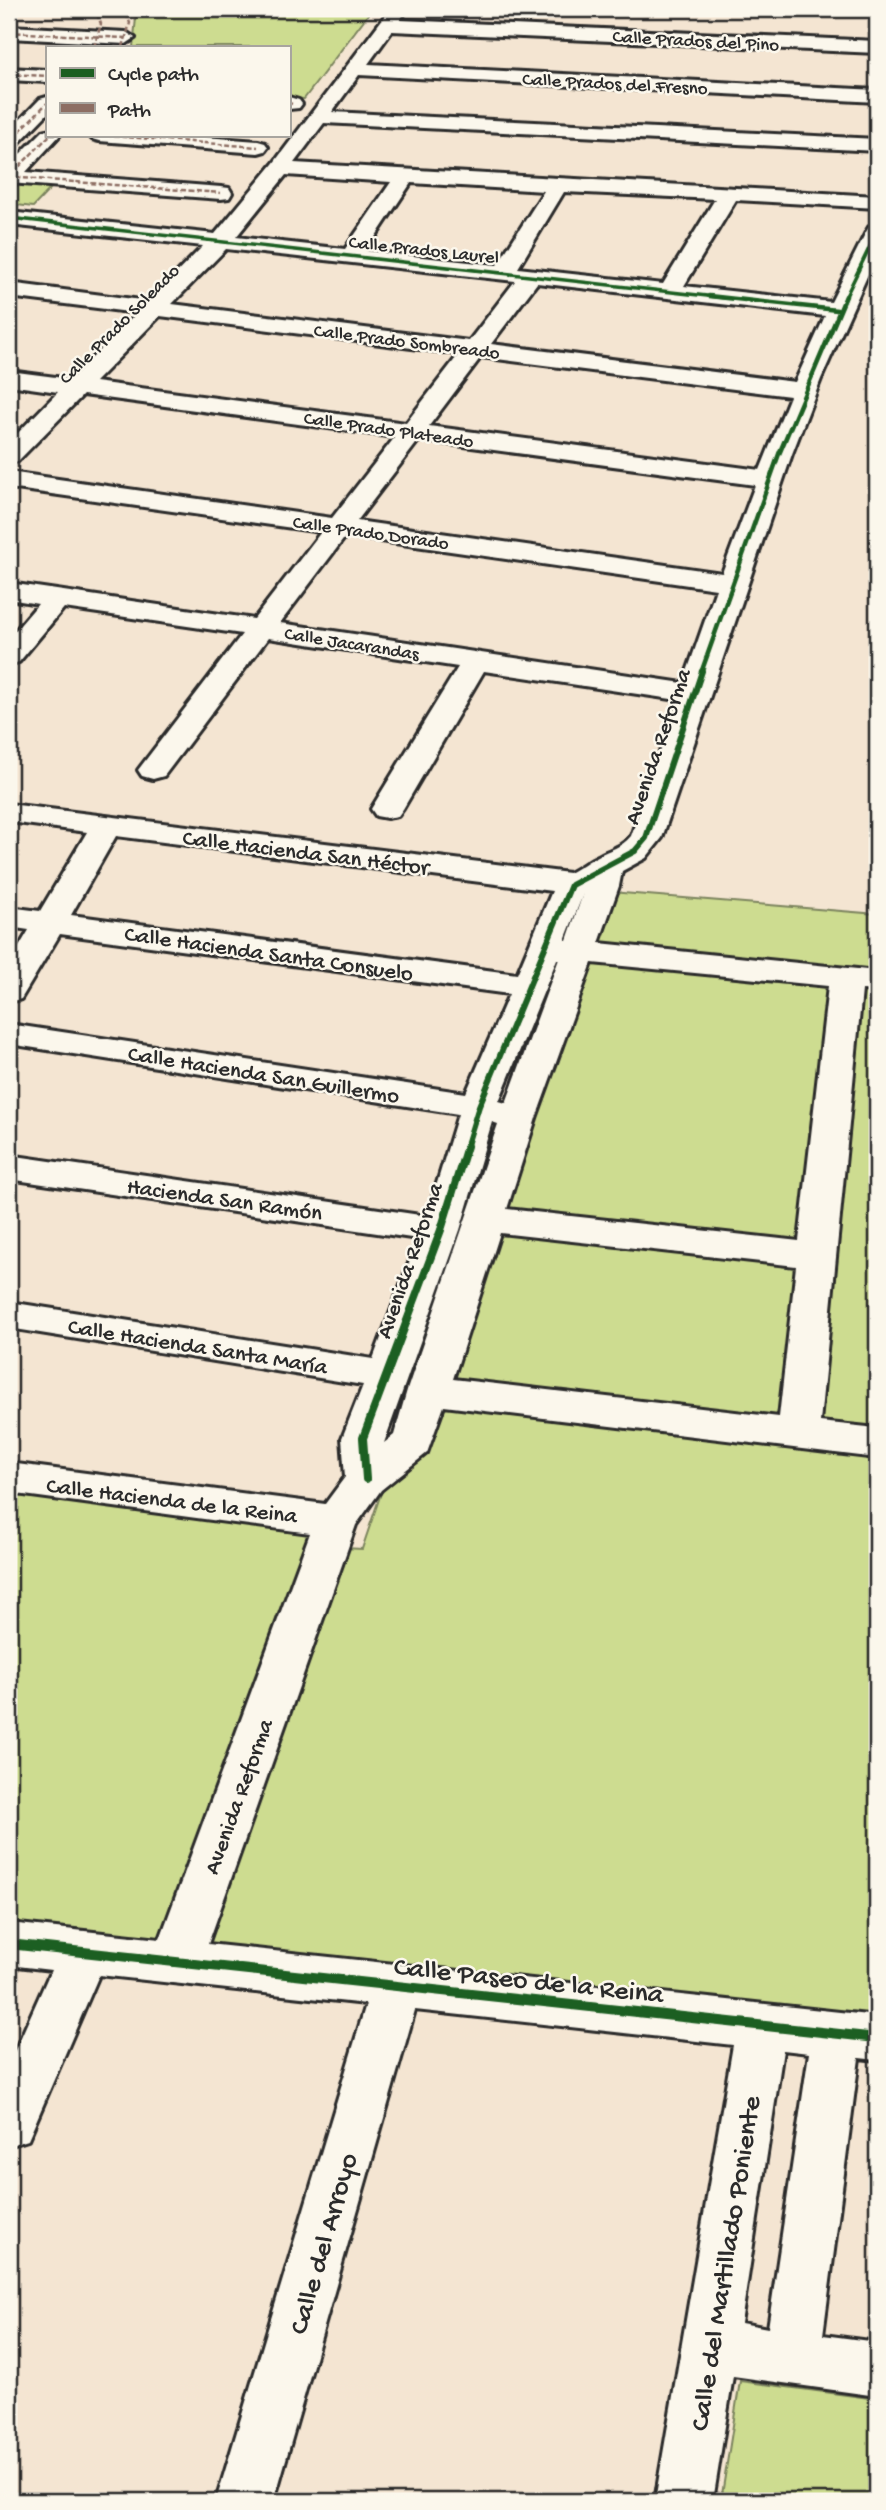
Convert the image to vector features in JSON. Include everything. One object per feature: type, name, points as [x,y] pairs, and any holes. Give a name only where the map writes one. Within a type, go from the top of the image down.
[{"type":"street","points":[[95,9],[102,24],[96,42]]},
{"type":"street","points":[[9,32],[125,43],[130,23],[124,9]]},
{"type":"street","name":"Calle Prados del Pino","points":[[393,17],[877,47]]},
{"type":"street","name":"Calle Prado Soleado","points":[[9,456],[219,243],[393,17]]},
{"type":"street","name":"Calle Prados del Fresno","points":[[353,69],[877,96]]},
{"type":"street","points":[[9,74],[46,76]]},
{"type":"street","points":[[16,129],[46,104]]},
{"type":"street","points":[[317,117],[877,145]]},
{"type":"street","points":[[16,129],[46,133]]},
{"type":"street","points":[[9,177],[46,135]]},
{"type":"street","points":[[112,136],[258,147]]},
{"type":"street","points":[[280,167],[404,178],[559,183],[877,201]]},
{"type":"street","points":[[9,177],[221,193]]},
{"type":"street","points":[[351,256],[404,178]]},
{"type":"street","points":[[504,272],[559,183]]},
{"type":"street","points":[[670,291],[730,192]]},
{"type":"street","name":"Avenida Reforma","points":[[366,1479],[363,1438],[441,1230],[479,1107],[544,947],[594,878],[635,851],[646,838],[769,479],[837,310],[877,230],[871,220],[877,201]]},
{"type":"street","name":"Calle Prados Laurel","points":[[9,218],[837,310]]},
{"type":"street","points":[[153,770],[531,276]]},
{"type":"street","name":"Calle Prado Sombreado","points":[[9,290],[804,391]]},
{"type":"street","name":"Calle Prado Plateado","points":[[9,378],[769,479]]},
{"type":"street","name":"Calle Prado Dorado","points":[[9,480],[734,583]]},
{"type":"street","name":"Calle Jacarandas","points":[[9,591],[695,694]]},
{"type":"street","points":[[9,656],[57,598]]},
{"type":"street","points":[[387,809],[476,661]]},
{"type":"street","name":"Calle Hacienda San Héctor","points":[[9,813],[594,878]]},
{"type":"street","points":[[9,992],[107,825]]},
{"type":"street","name":"Avenida Reforma","points":[[177,1962],[336,1521],[366,1479],[412,1443],[427,1390],[518,1118],[579,951],[594,878]]},
{"type":"street","name":"Calle Hacienda Santa Consuelo","points":[[9,917],[529,986]]},
{"type":"street","points":[[544,947],[862,980],[816,1256],[799,1433]]},
{"type":"street","name":"Calle Hacienda San Guillermo","points":[[9,1034],[479,1107],[518,1118]]},
{"type":"street","name":"Hacienda San Ramón","points":[[9,1167],[441,1230]]},
{"type":"street","points":[[484,1219],[816,1256]]},
{"type":"street","name":"Calle Hacienda Santa María","points":[[9,1315],[388,1375]]},
{"type":"street","points":[[427,1390],[877,1443]]},
{"type":"street","name":"Calle Hacienda de la Reina","points":[[9,1478],[336,1521]]},
{"type":"street","name":"Calle Paseo de la Reina","points":[[9,1944],[857,2036]]},
{"type":"street","points":[[9,2123],[84,1951]]},
{"type":"street","name":"Calle del Arroyo","points":[[245,2501],[397,1985]]},
{"type":"street","name":"Calle del Martillado Poniente","points":[[684,2501],[762,2024]]},
{"type":"street","points":[[792,2359],[857,2036]]},
{"type":"street","points":[[711,2345],[792,2359],[877,2369]]},
{"type":"green space","points":[[133,9],[372,9],[304,99],[290,98],[290,46],[133,46],[136,18]]},
{"type":"green space","points":[[13,183],[52,187],[33,207],[9,204],[9,186]]},
{"type":"green space","points":[[586,890],[877,914],[877,2043],[9,1941],[9,1478],[336,1521],[327,1547],[362,1549]]},
{"type":"green space","points":[[740,2381],[877,2399],[877,2501],[721,2501]]},
{"type":"marked path","points":[[94,46],[101,24],[95,9]]},
{"type":"marked path","points":[[123,46],[130,23],[124,9]]},
{"type":"marked path","points":[[9,32],[126,38]]},
{"type":"marked path","points":[[9,74],[46,76]]},
{"type":"marked path","points":[[9,142],[46,104]]},
{"type":"marked path","points":[[9,177],[49,136]]},
{"type":"marked path","points":[[112,136],[258,147]]},
{"type":"marked path","points":[[9,177],[221,193]]},
{"type":"cycle path","points":[[9,218],[837,310]]},
{"type":"cycle path","points":[[366,1479],[363,1438],[441,1230],[479,1106],[571,885],[635,851],[646,838],[779,454],[809,379],[877,232]]},
{"type":"cycle path","points":[[9,1944],[877,2038]]}]
